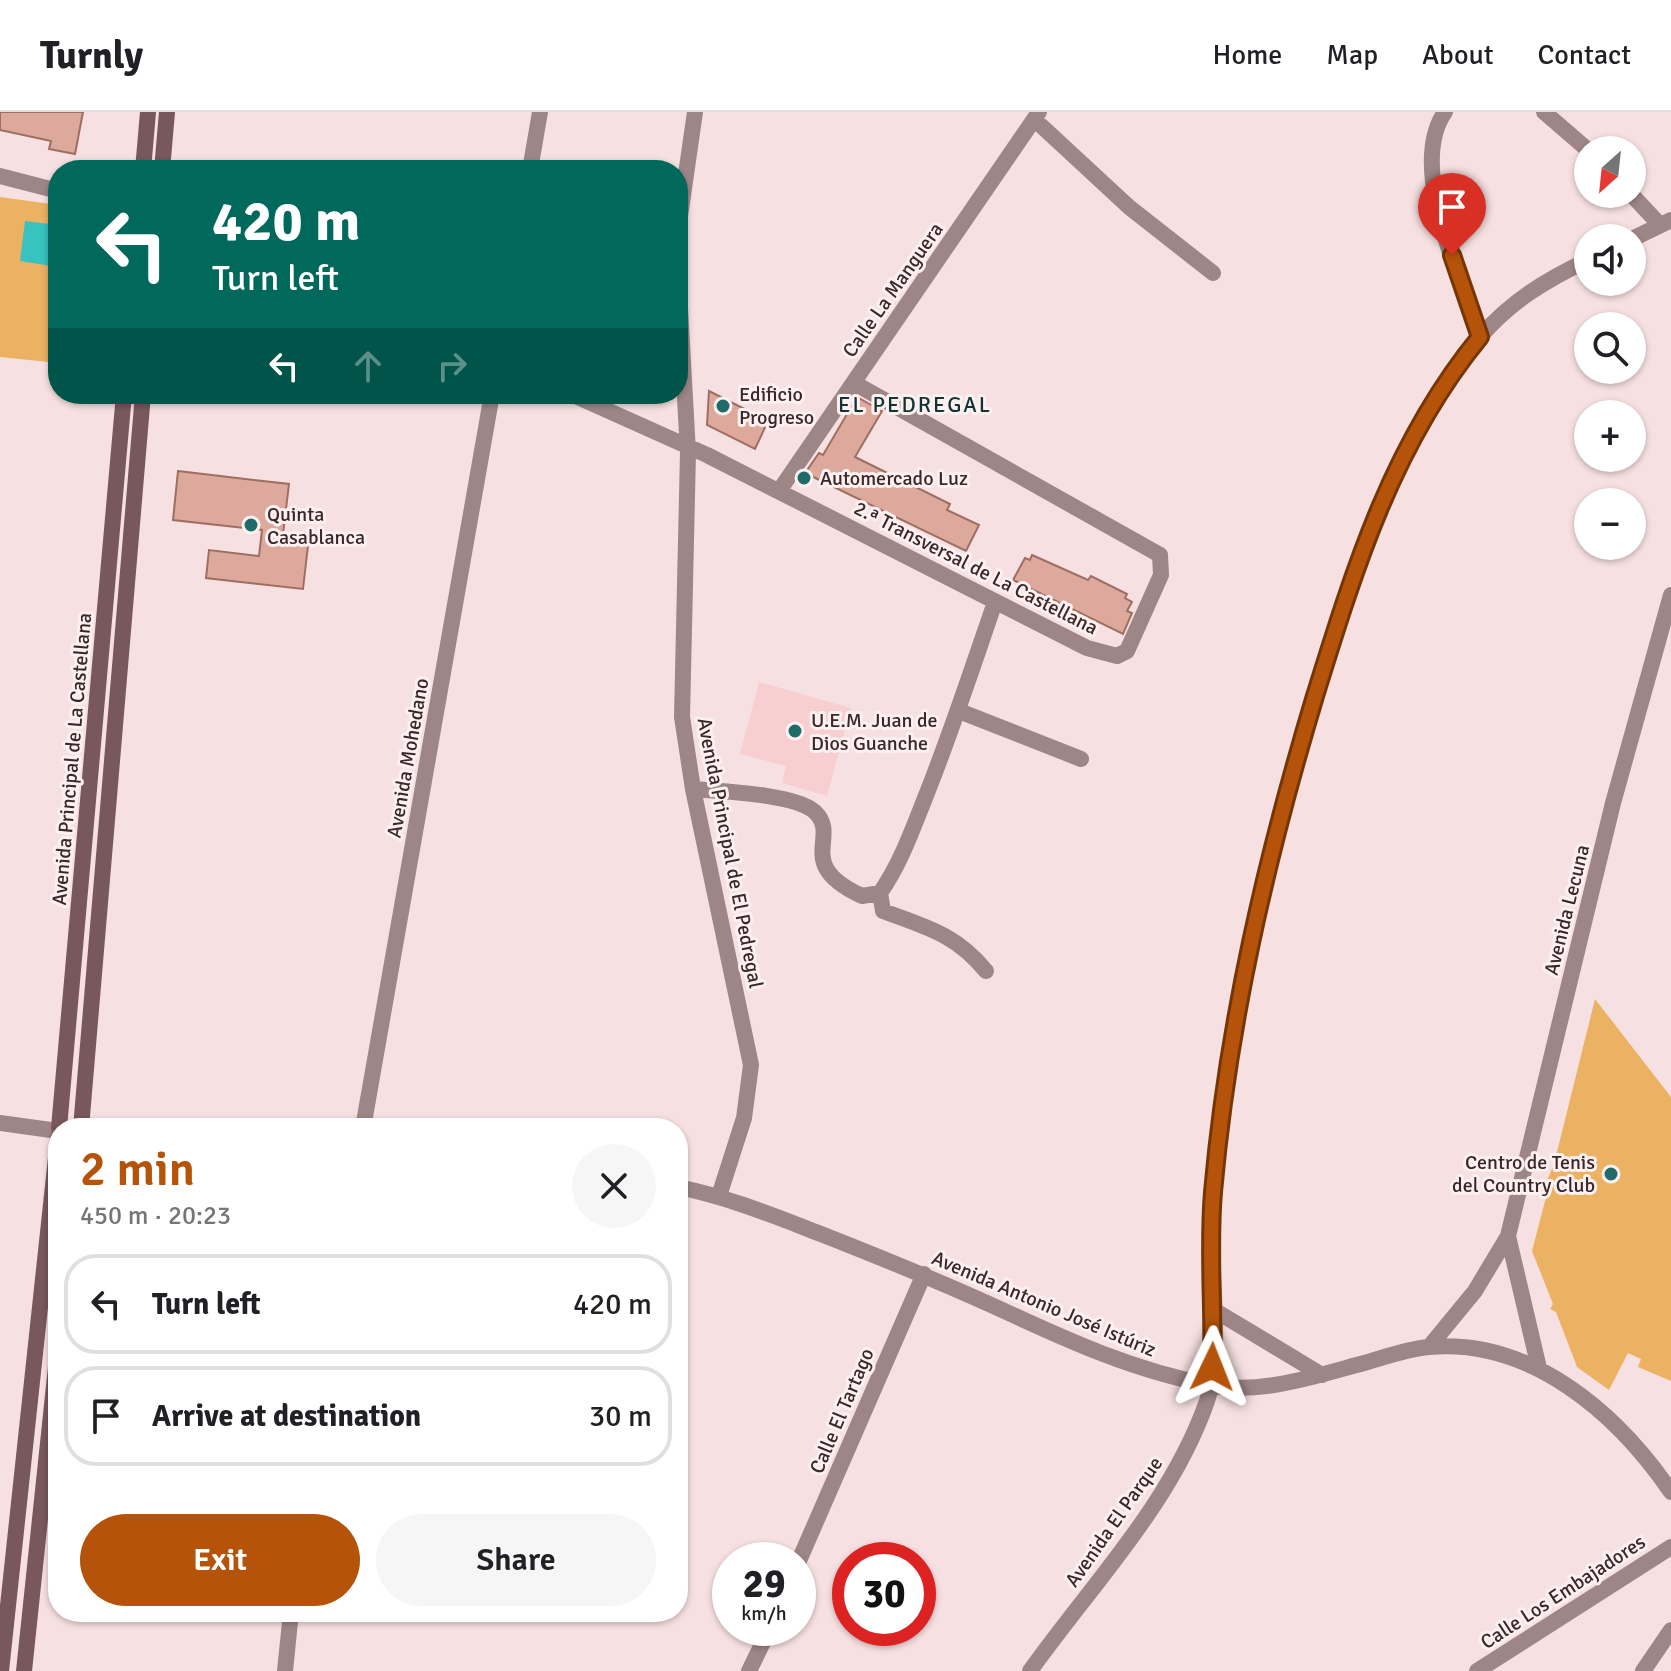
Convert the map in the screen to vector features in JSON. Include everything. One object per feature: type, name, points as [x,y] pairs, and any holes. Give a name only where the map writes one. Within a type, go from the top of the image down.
[{"type":"street","points":[[144,160],[148,112]]},
{"type":"street","points":[[163,160],[167,112]]},
{"type":"street","points":[[532,160],[540,112]]},
{"type":"street","points":[[688,161],[695,112]]},
{"type":"street","points":[[1443,112],[1431,172],[1433,199],[1480,337]]},
{"type":"street","points":[[1544,112],[1574,138]]},
{"type":"street","points":[[1037,116],[1129,207],[1213,273]]},
{"type":"street","name":"Calle La Manguera","points":[[779,491],[1037,116]]},
{"type":"street","points":[[0,176],[48,188]]},
{"type":"street","points":[[1646,206],[1666,222],[1646,232]]},
{"type":"street","points":[[1211,1386],[1213,1195],[1237,1003],[1264,876],[1343,607],[1397,463],[1457,364],[1480,337],[1537,284],[1574,267]]},
{"type":"street","name":"2.ª Transversal de La Castellana","points":[[594,404],[688,446],[1087,648],[1117,656],[1127,651],[1163,565],[1160,555],[854,383]]},
{"type":"street","name":"Avenida Principal de La Castellana","points":[[60,1118],[123,404]]},
{"type":"street","name":"Avenida Principal de La Castellana","points":[[82,1118],[142,404]]},
{"type":"street","name":"Avenida Mohedano","points":[[365,1118],[490,404]]},
{"type":"street","name":"Avenida Principal de El Pedregal","points":[[686,404],[688,446],[682,698],[693,789],[751,1065],[744,1118],[719,1196]]},
{"type":"street","name":"Avenida Lecuna","points":[[1429,1347],[1475,1291],[1508,1236],[1613,803],[1671,597]]},
{"type":"street","points":[[986,971],[967,949],[943,933],[883,911],[880,893],[893,874],[959,711],[995,602]]},
{"type":"street","points":[[959,711],[1081,759]]},
{"type":"street","points":[[693,789],[779,799],[814,810],[820,818],[824,869],[862,896],[880,893]]},
{"type":"street","points":[[0,1123],[48,1129]]},
{"type":"street","name":"Avenida Antonio José Istúriz","points":[[688,1189],[719,1196],[924,1274],[1137,1369],[1211,1386],[1243,1388],[1322,1375],[1429,1347],[1479,1348],[1539,1368],[1604,1413],[1651,1463],[1671,1492]]},
{"type":"street","points":[[1,1671],[48,1232]]},
{"type":"street","name":"Avenida Lecuna","points":[[1508,1236],[1539,1368]]},
{"type":"street","name":"Calle El Tartago","points":[[807,1542],[924,1274]]},
{"type":"street","points":[[1214,1310],[1322,1375]]},
{"type":"street","name":"Avenida El Parque","points":[[1030,1671],[1109,1568],[1175,1471],[1211,1386]]},
{"type":"street","points":[[24,1671],[48,1443]]},
{"type":"street","name":"Avenida Antonio José Istúriz","points":[[1651,1463],[1671,1473]]},
{"type":"street","name":"Calle Los Embajadores","points":[[1477,1671],[1671,1547]]},
{"type":"street","points":[[285,1671],[290,1622]]},
{"type":"street","points":[[1643,1671],[1671,1630]]},
{"type":"street","points":[[749,1671],[761,1646]]},
{"type":"shaded area","points":[[0,197],[48,204],[48,362],[0,357]]},
{"type":"shaded area","name":"U.E.M. Juan de Dios Guanche","points":[[759,682],[851,708],[827,796],[782,783],[786,766],[740,754]]},
{"type":"shaded area","name":"Centro de Tenis del Country Club","points":[[1595,999],[1671,1097],[1671,1381],[1638,1367],[1641,1359],[1628,1353],[1609,1390],[1577,1367],[1556,1312],[1550,1309],[1553,1304],[1532,1251],[1546,1197],[1541,1195],[1554,1164]]},
{"type":"water","points":[[25,221],[48,224],[48,265],[20,261]]},
{"type":"building","points":[[0,112],[83,112],[75,154],[49,149],[51,141],[0,130]]},
{"type":"building","name":"Edificio Progreso","points":[[709,391],[768,421],[755,449],[707,425]]},
{"type":"building","points":[[857,397],[882,411],[855,457],[950,504],[947,510],[979,525],[966,551],[805,473],[819,453],[823,455]]},
{"type":"building","name":"Quinta Casablanca","points":[[178,471],[289,484],[283,534],[309,537],[303,589],[206,578],[209,550],[259,556],[262,530],[173,520]]},
{"type":"building","points":[[1032,555],[1088,580],[1091,576],[1127,594],[1125,598],[1132,602],[1127,611],[1132,613],[1123,634],[1013,580],[1025,558],[1030,560]]},
{"type":"place","name":"Edificio Progreso","points":[[723,406]]},
{"type":"place","name":"Automercado Luz","points":[[804,478]]},
{"type":"place","name":"Quinta Casablanca","points":[[251,525]]},
{"type":"place","name":"U.E.M. Juan de Dios Guanche","points":[[795,731]]},
{"type":"place","name":"Centro de Tenis del Country Club","points":[[1611,1174]]},
{"type":"district","name":"EL PEDREGAL","points":[[915,404]]},
{"type":"route","points":[[1212,1367],[1213,1195],[1220,1124],[1237,1003],[1264,876],[1343,607],[1397,463],[1457,364],[1480,337],[1452,255]]}]
